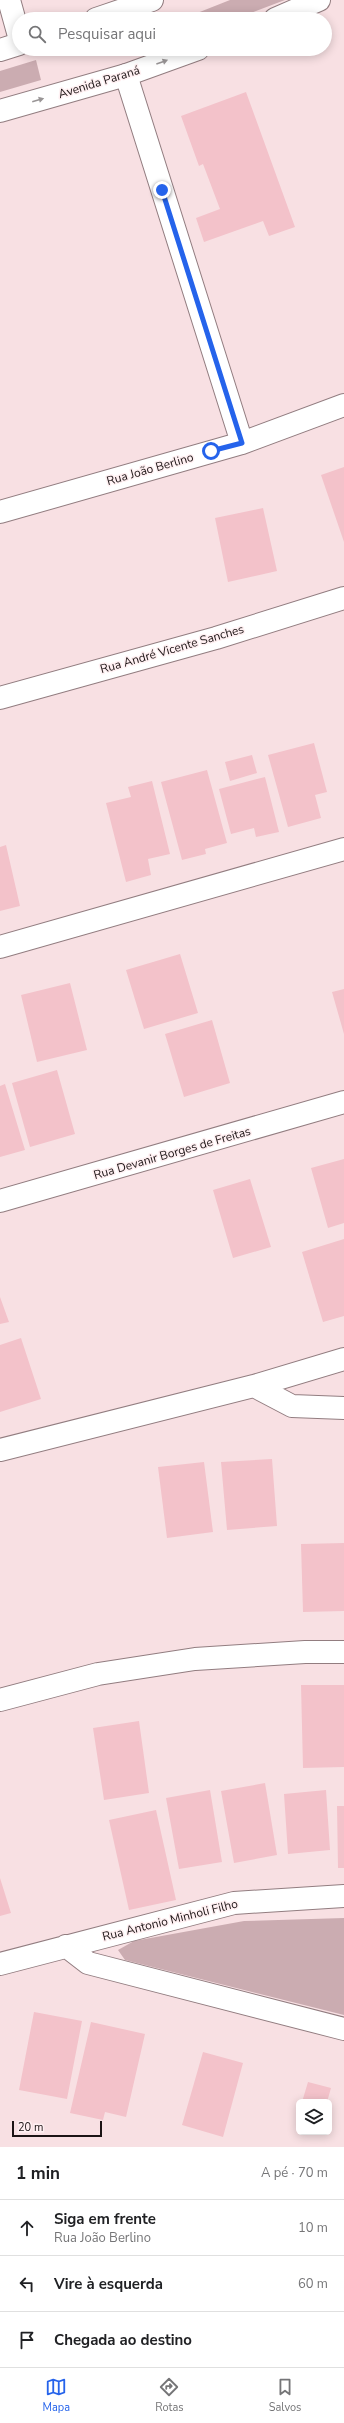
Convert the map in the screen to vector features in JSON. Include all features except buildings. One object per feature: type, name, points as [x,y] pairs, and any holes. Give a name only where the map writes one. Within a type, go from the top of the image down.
[{"type":"street","points":[[9,0],[12,12]]},
{"type":"street","points":[[117,12],[152,0]]},
{"type":"street","points":[[291,12],[319,0]]},
{"type":"street","points":[[0,50],[12,46]]},
{"type":"street","name":"Avenida Paraná","points":[[0,111],[126,75],[179,56]]},
{"type":"street","points":[[126,75],[242,443]]},
{"type":"street","name":"Rua João Berlino","points":[[0,512],[242,443],[344,405]]},
{"type":"street","name":"Rua André Vicente Sanches","points":[[0,698],[216,638],[344,598]]},
{"type":"street","points":[[0,947],[344,849]]},
{"type":"street","name":"Rua Devanir Borges de Freitas","points":[[0,1201],[344,1102]]},
{"type":"street","points":[[0,1450],[254,1386],[344,1359]]},
{"type":"street","points":[[254,1386],[292,1406],[344,1408]]},
{"type":"street","points":[[0,1700],[98,1674],[195,1660],[305,1652],[344,1652]]},
{"type":"street","name":"Rua Antonio Minholi Filho","points":[[0,1964],[234,1903],[344,1896]]},
{"type":"street","points":[[66,1946],[88,1963],[344,2029]]},
{"type":"shaded area","points":[[230,0],[285,0],[253,12],[200,12]]},
{"type":"shaded area","points":[[36,60],[41,80],[0,92],[0,71]]},
{"type":"shaded area","points":[[344,1918],[344,2015],[125,1960],[118,1950],[134,1941],[244,1921]]},
{"type":"route","points":[[162,190],[242,443],[211,451]]}]
